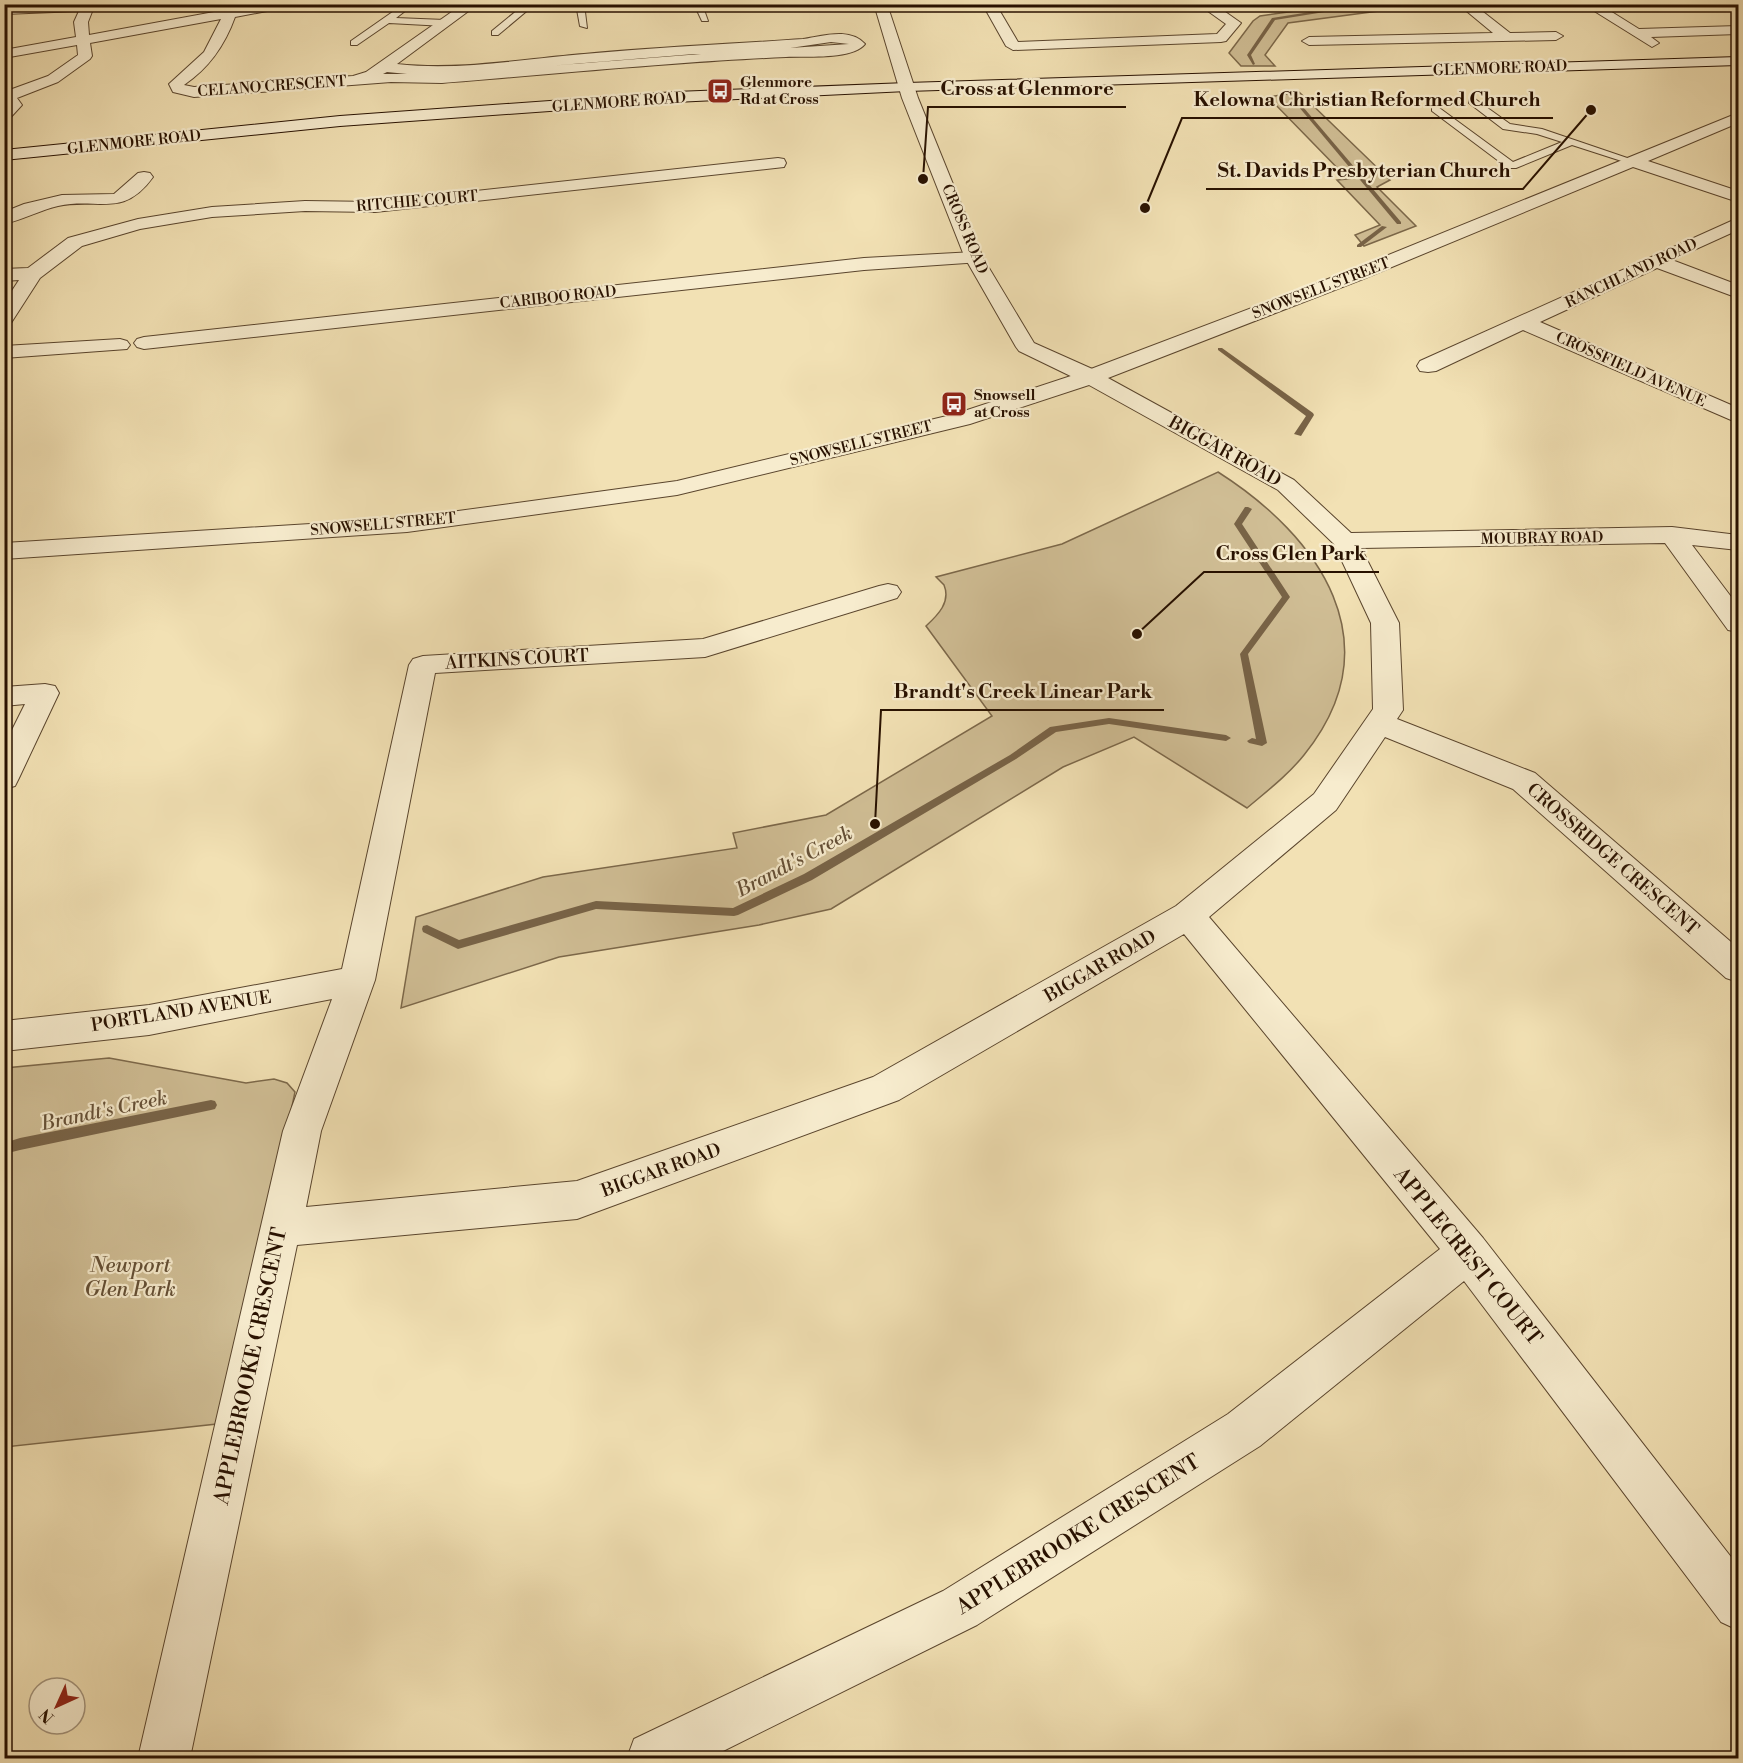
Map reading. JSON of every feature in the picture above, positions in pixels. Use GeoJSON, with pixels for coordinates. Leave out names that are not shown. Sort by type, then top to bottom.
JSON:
{"type":"FeatureCollection","features":[{"type":"Feature","properties":{"kind":"street"},"geometry":{"type":"LineString","coordinates":[[4,54],[283,4]]}},
{"type":"Feature","properties":{"kind":"street","name":"CELANO CRESCENT"},"geometry":{"type":"LineString","coordinates":[[354,80],[371,75],[384,67],[472,4]]}},
{"type":"Feature","properties":{"kind":"street","name":"CROSS ROAD"},"geometry":{"type":"LineString","coordinates":[[880,4],[909,92],[974,258],[1026,347],[1091,377]]}},
{"type":"Feature","properties":{"kind":"street"},"geometry":{"type":"LineString","coordinates":[[998,4],[990,6],[1013,46],[1221,38],[1234,23],[1204,4]]}},
{"type":"Feature","properties":{"kind":"street"},"geometry":{"type":"LineString","coordinates":[[1464,4],[1508,37]]}},
{"type":"Feature","properties":{"kind":"street"},"geometry":{"type":"LineString","coordinates":[[1589,4],[1652,43]]}},
{"type":"Feature","properties":{"kind":"street"},"geometry":{"type":"LineString","coordinates":[[4,10],[88,6],[81,22],[85,56],[53,79],[8,96],[14,105],[4,115]]}},
{"type":"Feature","properties":{"kind":"street","name":"CELANO CRESCENT"},"geometry":{"type":"LineString","coordinates":[[229,15],[218,43],[206,62],[190,76],[176,84],[178,89],[194,92],[391,78],[442,79],[559,65]]}},
{"type":"Feature","properties":{"kind":"street"},"geometry":{"type":"LineString","coordinates":[[1394,39],[1388,35],[1418,28]]}},
{"type":"Feature","properties":{"kind":"street"},"geometry":{"type":"LineString","coordinates":[[1636,33],[1738,30]]}},
{"type":"Feature","properties":{"kind":"street"},"geometry":{"type":"LineString","coordinates":[[1308,41],[1556,36]]}},
{"type":"Feature","properties":{"kind":"street","name":"CELANO CRESCENT"},"geometry":{"type":"LineString","coordinates":[[384,67],[428,72],[822,46]]}},
{"type":"Feature","properties":{"kind":"street","name":"GLENMORE ROAD"},"geometry":{"type":"LineString","coordinates":[[4,167],[316,135],[909,92],[1738,61]]}},
{"type":"Feature","properties":{"kind":"street","name":"GLENMORE ROAD"},"geometry":{"type":"LineString","coordinates":[[4,155],[340,121],[675,97],[1738,74]]}},
{"type":"Feature","properties":{"kind":"street","name":"SNOWSELL STREET"},"geometry":{"type":"LineString","coordinates":[[4,551],[407,525],[677,488],[962,419],[1091,377],[1345,279],[1634,162],[1738,117]]}},
{"type":"Feature","properties":{"kind":"street"},"geometry":{"type":"LineString","coordinates":[[1634,162],[1738,197]]}},
{"type":"Feature","properties":{"kind":"street","name":"RITCHIE COURT"},"geometry":{"type":"LineString","coordinates":[[4,319],[33,274],[75,242],[138,224],[212,212],[305,206],[375,207],[778,163]]}},
{"type":"Feature","properties":{"kind":"street"},"geometry":{"type":"LineString","coordinates":[[4,219],[30,208],[62,200],[118,199],[144,177]]}},
{"type":"Feature","properties":{"kind":"street","name":"RANCHLAND ROAD"},"geometry":{"type":"LineString","coordinates":[[1428,366],[1738,223]]}},
{"type":"Feature","properties":{"kind":"street","name":"CARIBOO ROAD"},"geometry":{"type":"LineString","coordinates":[[144,343],[864,264],[974,258]]}},
{"type":"Feature","properties":{"kind":"street"},"geometry":{"type":"LineString","coordinates":[[1657,261],[1738,292]]}},
{"type":"Feature","properties":{"kind":"street"},"geometry":{"type":"LineString","coordinates":[[4,275],[33,274]]}},
{"type":"Feature","properties":{"kind":"street","name":"CROSSFIELD AVENUE"},"geometry":{"type":"LineString","coordinates":[[1523,322],[1738,416]]}},
{"type":"Feature","properties":{"kind":"street"},"geometry":{"type":"LineString","coordinates":[[4,352],[120,345]]}},
{"type":"Feature","properties":{"kind":"street","name":"BIGGAR ROAD"},"geometry":{"type":"LineString","coordinates":[[280,1228],[577,1200],[886,1089],[1188,915],[1325,802],[1388,710],[1385,623],[1346,542],[1286,485],[1091,377]]}},
{"type":"Feature","properties":{"kind":"street"},"geometry":{"type":"LineString","coordinates":[[1672,535],[1738,624]]}},
{"type":"Feature","properties":{"kind":"street","name":"MOUBRAY ROAD"},"geometry":{"type":"LineString","coordinates":[[1346,542],[1672,535],[1738,542]]}},
{"type":"Feature","properties":{"kind":"street","name":"AITKINS COURT"},"geometry":{"type":"LineString","coordinates":[[357,980],[423,665],[705,648],[888,592]]}},
{"type":"Feature","properties":{"kind":"street"},"geometry":{"type":"LineString","coordinates":[[4,697],[45,693],[4,778]]}},
{"type":"Feature","properties":{"kind":"street","name":"CROSSRIDGE CRESCENT"},"geometry":{"type":"LineString","coordinates":[[1379,723],[1524,780],[1738,968]]}},
{"type":"Feature","properties":{"kind":"street","name":"APPLECREST COURT"},"geometry":{"type":"LineString","coordinates":[[1188,915],[1468,1252],[1738,1605]]}},
{"type":"Feature","properties":{"kind":"street","name":"PORTLAND AVENUE"},"geometry":{"type":"LineString","coordinates":[[4,1036],[148,1020],[357,980]]}},
{"type":"Feature","properties":{"kind":"street","name":"APPLEBROOKE CRESCENT"},"geometry":{"type":"LineString","coordinates":[[164,1758],[302,1131],[357,980]]}},
{"type":"Feature","properties":{"kind":"street","name":"APPLEBROOKE CRESCENT"},"geometry":{"type":"LineString","coordinates":[[653,1758],[960,1608],[1244,1430],[1468,1252]]}},
{"type":"Feature","properties":{"kind":"lane"},"geometry":{"type":"LineString","coordinates":[[354,43],[410,4]]}},
{"type":"Feature","properties":{"kind":"lane"},"geometry":{"type":"LineString","coordinates":[[495,33],[531,4]]}},
{"type":"Feature","properties":{"kind":"lane"},"geometry":{"type":"LineString","coordinates":[[580,4],[584,26]]}},
{"type":"Feature","properties":{"kind":"lane"},"geometry":{"type":"LineString","coordinates":[[698,4],[705,19]]}},
{"type":"Feature","properties":{"kind":"lane"},"geometry":{"type":"LineString","coordinates":[[389,20],[445,23]]}},
{"type":"Feature","properties":{"kind":"lane"},"geometry":{"type":"LineString","coordinates":[[1472,101],[1507,127],[1538,131],[1634,162]]}},
{"type":"Feature","properties":{"kind":"lane"},"geometry":{"type":"LineString","coordinates":[[1435,109],[1512,166],[1572,142]]}},
{"type":"Feature","properties":{"kind":"green space"},"geometry":{"type":"Polygon","coordinates":[[[1339,5],[1411,5],[1413,8],[1288,23],[1265,55],[1275,66],[1241,66],[1229,53],[1253,21],[1260,16],[1339,5]]]}},
{"type":"Feature","properties":{"kind":"green space"},"geometry":{"type":"Polygon","coordinates":[[[1299,92],[1390,180],[1377,187],[1416,226],[1364,246],[1355,235],[1380,225],[1337,180],[1348,179],[1268,97],[1299,92]]]}},
{"type":"Feature","properties":{"kind":"green space"},"geometry":{"type":"Polygon","coordinates":[[[1218,472],[1255,498],[1287,528],[1314,561],[1333,596],[1343,633],[1343,673],[1330,713],[1298,762],[1247,808],[1134,737],[1063,767],[831,909],[759,925],[559,957],[401,1008],[416,917],[543,877],[737,848],[733,833],[826,815],[992,716],[926,626],[945,603],[944,585],[936,577],[1062,544],[1218,472]]]}},
{"type":"Feature","properties":{"kind":"green space","name":"Newport Glen Park"},"geometry":{"type":"Polygon","coordinates":[[[109,1058],[246,1083],[274,1079],[287,1083],[295,1092],[226,1423],[5,1447],[5,1068],[109,1058]]]}},
{"type":"Feature","properties":{"kind":"waterway","name":"Brandt's Creek"},"geometry":{"type":"LineString","coordinates":[[1253,64],[1249,55],[1274,19],[1372,4]]}},
{"type":"Feature","properties":{"kind":"waterway","name":"Brandt's Creek"},"geometry":{"type":"LineString","coordinates":[[1290,95],[1399,223]]}},
{"type":"Feature","properties":{"kind":"waterway","name":"Brandt's Creek"},"geometry":{"type":"LineString","coordinates":[[1359,246],[1384,227]]}},
{"type":"Feature","properties":{"kind":"waterway","name":"Brandt's Creek"},"geometry":{"type":"LineString","coordinates":[[1220,349],[1310,415],[1298,434]]}},
{"type":"Feature","properties":{"kind":"waterway","name":"Brandt's Creek"},"geometry":{"type":"LineString","coordinates":[[1248,509],[1238,524],[1286,597],[1244,654],[1262,743],[1252,741]]}},
{"type":"Feature","properties":{"kind":"waterway","name":"Brandt's Creek"},"geometry":{"type":"LineString","coordinates":[[427,929],[458,945],[596,905],[734,912],[808,877],[1013,757],[1053,729],[1109,721],[1226,738]]}},
{"type":"Feature","properties":{"kind":"waterway","name":"Brandt's Creek"},"geometry":{"type":"LineString","coordinates":[[4,1149],[211,1105]]}},
{"type":"Feature","properties":{"kind":"place","name":"Glenmore Rd at Cross"},"geometry":{"type":"Point","coordinates":[720,91]}},
{"type":"Feature","properties":{"kind":"place","name":"St. Davids Presbyterian Church"},"geometry":{"type":"Point","coordinates":[1591,110]}},
{"type":"Feature","properties":{"kind":"place","name":"Cross at Glenmore"},"geometry":{"type":"Point","coordinates":[923,179]}},
{"type":"Feature","properties":{"kind":"place","name":"Kelowna Christian Reformed Church"},"geometry":{"type":"Point","coordinates":[1145,208]}},
{"type":"Feature","properties":{"kind":"place","name":"Snowsell at Cross"},"geometry":{"type":"Point","coordinates":[954,404]}},
{"type":"Feature","properties":{"kind":"place","name":"Cross Glen Park"},"geometry":{"type":"Point","coordinates":[1137,634]}},
{"type":"Feature","properties":{"kind":"place","name":"Brandt's Creek Linear Park"},"geometry":{"type":"Point","coordinates":[875,824]}}]}
